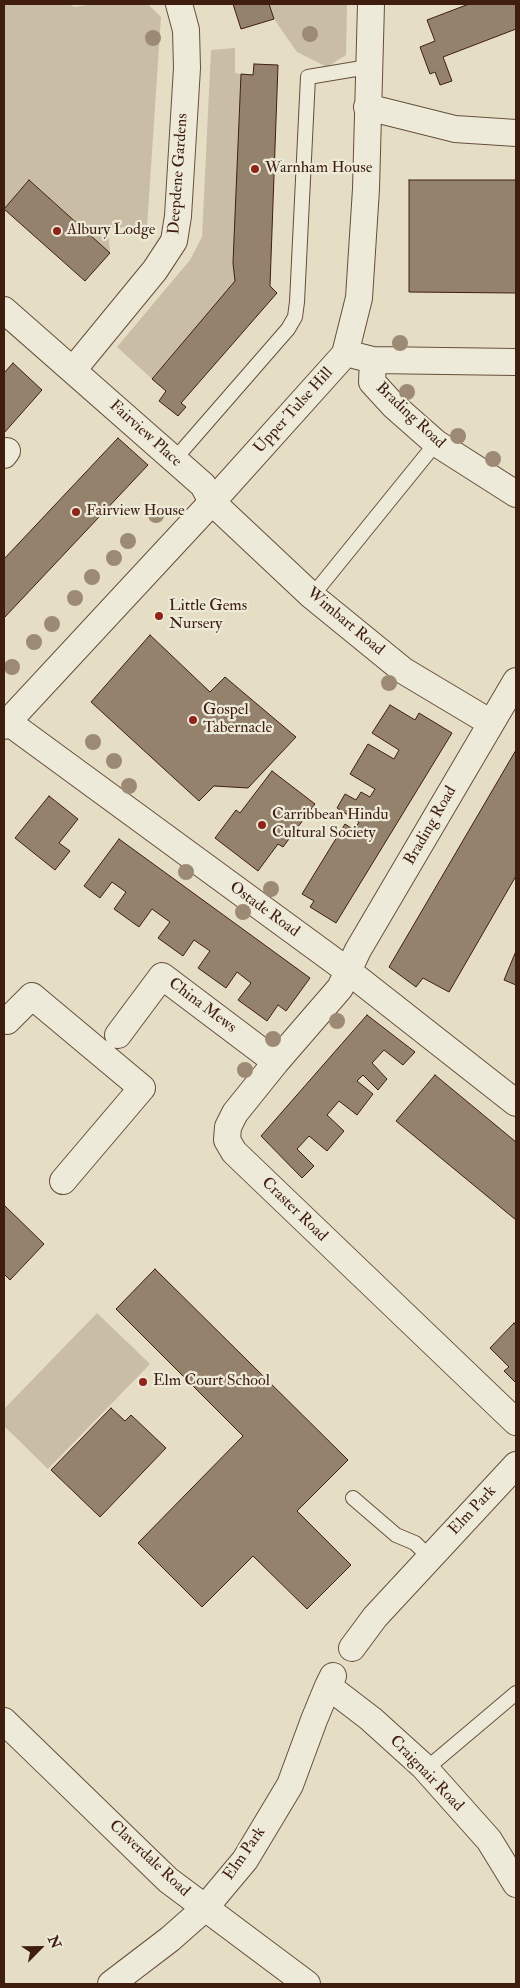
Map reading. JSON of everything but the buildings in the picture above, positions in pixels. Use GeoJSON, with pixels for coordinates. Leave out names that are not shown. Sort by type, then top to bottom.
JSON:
{"type":"FeatureCollection","features":[{"type":"Feature","properties":{"kind":"street","name":"Deepdene Gardens"},"geometry":{"type":"LineString","coordinates":[[73,370],[155,270],[174,242],[178,216],[187,68],[186,30],[180,4]]}},
{"type":"Feature","properties":{"kind":"street","name":"Upper Tulse Hill"},"geometry":{"type":"LineString","coordinates":[[6,724],[212,502],[345,354],[359,298],[366,189],[371,4]]}},
{"type":"Feature","properties":{"kind":"street"},"geometry":{"type":"LineString","coordinates":[[367,107],[455,130],[516,133]]}},
{"type":"Feature","properties":{"kind":"street","name":"Fairview Place"},"geometry":{"type":"LineString","coordinates":[[4,310],[203,485],[212,502]]}},
{"type":"Feature","properties":{"kind":"street"},"geometry":{"type":"LineString","coordinates":[[345,354],[373,360],[516,362]]}},
{"type":"Feature","properties":{"kind":"street","name":"Brading Road"},"geometry":{"type":"LineString","coordinates":[[373,360],[372,382],[394,406],[436,443],[516,494]]}},
{"type":"Feature","properties":{"kind":"street","name":"Wimbart Road"},"geometry":{"type":"LineString","coordinates":[[212,502],[312,596],[404,671],[491,723]]}},
{"type":"Feature","properties":{"kind":"street","name":"Brading Road"},"geometry":{"type":"LineString","coordinates":[[348,971],[358,950],[516,681]]}},
{"type":"Feature","properties":{"kind":"street","name":"Ostade Road"},"geometry":{"type":"LineString","coordinates":[[6,724],[348,971],[516,1103]]}},
{"type":"Feature","properties":{"kind":"street","name":"Craster Road"},"geometry":{"type":"LineString","coordinates":[[348,971],[340,988],[235,1113],[228,1127],[227,1140],[234,1152],[516,1422]]}},
{"type":"Feature","properties":{"kind":"street","name":"China Mews"},"geometry":{"type":"LineString","coordinates":[[118,1035],[162,976],[276,1062]]}},
{"type":"Feature","properties":{"kind":"street"},"geometry":{"type":"LineString","coordinates":[[4,1018],[7,1021],[32,996],[142,1088],[63,1181]]}},
{"type":"Feature","properties":{"kind":"street","name":"Elm Park"},"geometry":{"type":"LineString","coordinates":[[352,1648],[376,1617],[516,1465]]}},
{"type":"Feature","properties":{"kind":"street","name":"Elm Park"},"geometry":{"type":"LineString","coordinates":[[111,1984],[170,1939],[204,1908],[245,1860],[290,1785],[314,1720],[331,1681]]}},
{"type":"Feature","properties":{"kind":"street","name":"Craignair Road"},"geometry":{"type":"LineString","coordinates":[[331,1681],[426,1769],[489,1840],[516,1884]]}},
{"type":"Feature","properties":{"kind":"street","name":"Claverdale Road"},"geometry":{"type":"LineString","coordinates":[[4,1721],[168,1880],[307,1984]]}},
{"type":"Feature","properties":{"kind":"lane"},"geometry":{"type":"LineString","coordinates":[[174,460],[288,329],[294,317],[298,302],[308,77],[368,67]]}},
{"type":"Feature","properties":{"kind":"lane"},"geometry":{"type":"LineString","coordinates":[[312,596],[436,443]]}},
{"type":"Feature","properties":{"kind":"lane"},"geometry":{"type":"LineString","coordinates":[[353,1498],[396,1535],[414,1543],[430,1558]]}},
{"type":"Feature","properties":{"kind":"lane"},"geometry":{"type":"LineString","coordinates":[[426,1769],[516,1693]]}},
{"type":"Feature","properties":{"kind":"shaded area"},"geometry":{"type":"Polygon","coordinates":[[[4,4],[68,4],[75,7],[93,4],[148,4],[161,17],[147,227],[108,228],[110,253],[29,180],[4,208],[4,4]]]}},
{"type":"Feature","properties":{"kind":"shaded area"},"geometry":{"type":"Polygon","coordinates":[[[269,4],[347,4],[346,55],[327,67],[297,52],[274,19],[269,4]]]}},
{"type":"Feature","properties":{"kind":"shaded area"},"geometry":{"type":"Polygon","coordinates":[[[235,48],[235,73],[241,74],[233,263],[235,281],[152,379],[117,347],[190,260],[202,237],[211,50],[235,48]]]}},
{"type":"Feature","properties":{"kind":"shaded area"},"geometry":{"type":"Polygon","coordinates":[[[97,1313],[150,1364],[48,1469],[4,1426],[4,1409],[97,1313]]]}},
{"type":"Feature","properties":{"kind":"place","name":"Warnham House"},"geometry":{"type":"Point","coordinates":[255,169]}},
{"type":"Feature","properties":{"kind":"place","name":"Albury Lodge"},"geometry":{"type":"Point","coordinates":[57,231]}},
{"type":"Feature","properties":{"kind":"place","name":"Fairview House"},"geometry":{"type":"Point","coordinates":[76,512]}},
{"type":"Feature","properties":{"kind":"place","name":"Little Gems Nursery"},"geometry":{"type":"Point","coordinates":[159,616]}},
{"type":"Feature","properties":{"kind":"place","name":"Gospel Tabernacle"},"geometry":{"type":"Point","coordinates":[193,720]}},
{"type":"Feature","properties":{"kind":"place","name":"Carribbean Hindu Cultural Society"},"geometry":{"type":"Point","coordinates":[262,825]}},
{"type":"Feature","properties":{"kind":"place","name":"Elm Court School"},"geometry":{"type":"Point","coordinates":[143,1382]}}]}
